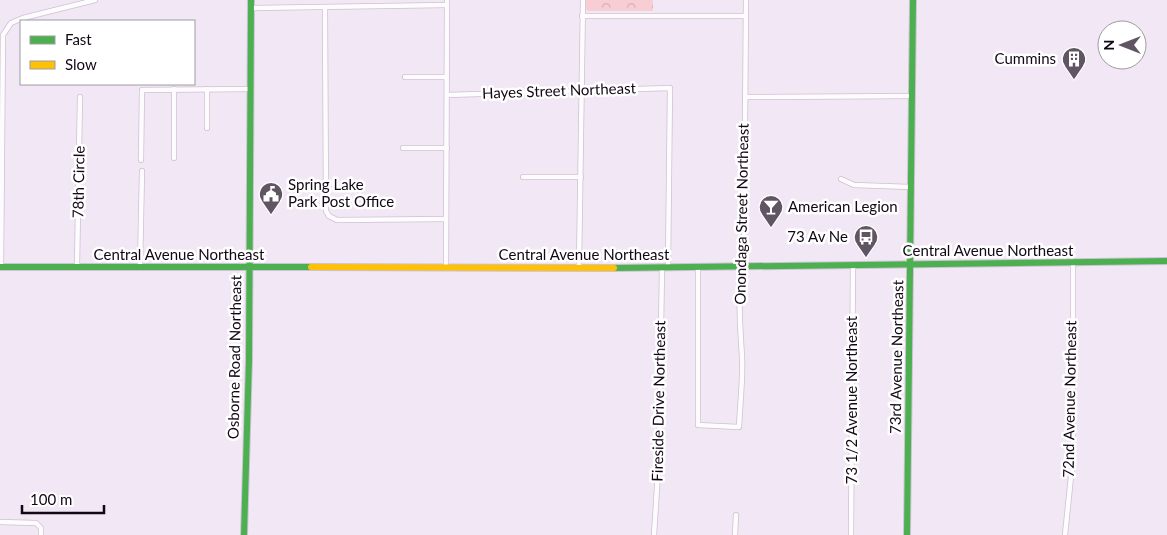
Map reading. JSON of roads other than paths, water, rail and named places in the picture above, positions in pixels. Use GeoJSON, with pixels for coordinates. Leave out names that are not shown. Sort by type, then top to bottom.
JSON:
{"type":"FeatureCollection","features":[{"type":"Feature","properties":{"kind":"street"},"geometry":{"type":"LineString","coordinates":[[0,268],[3,35],[11,23],[23,18],[95,0]]}},
{"type":"Feature","properties":{"kind":"street"},"geometry":{"type":"LineString","coordinates":[[579,267],[582,0]]}},
{"type":"Feature","properties":{"kind":"street","name":"Onondaga Street Northeast"},"geometry":{"type":"LineString","coordinates":[[698,267],[698,425],[740,427],[746,0]]}},
{"type":"Feature","properties":{"kind":"street","name":"73rd Avenue Northeast"},"geometry":{"type":"LineString","coordinates":[[907,535],[913,0]]}},
{"type":"Feature","properties":{"kind":"street"},"geometry":{"type":"LineString","coordinates":[[250,4],[325,8],[448,3],[446,268]]}},
{"type":"Feature","properties":{"kind":"street","name":"Osborne Road Northeast"},"geometry":{"type":"LineString","coordinates":[[244,535],[249,268],[250,4]]}},
{"type":"Feature","properties":{"kind":"street"},"geometry":{"type":"LineString","coordinates":[[325,8],[326,211],[329,216],[337,220],[446,219]]}},
{"type":"Feature","properties":{"kind":"street"},"geometry":{"type":"LineString","coordinates":[[582,16],[746,16]]}},
{"type":"Feature","properties":{"kind":"street"},"geometry":{"type":"LineString","coordinates":[[405,77],[447,77]]}},
{"type":"Feature","properties":{"kind":"street","name":"Hayes Street Northeast"},"geometry":{"type":"LineString","coordinates":[[447,95],[670,88]]}},
{"type":"Feature","properties":{"kind":"street","name":"Fireside Drive Northeast"},"geometry":{"type":"LineString","coordinates":[[654,535],[659,456],[670,88]]}},
{"type":"Feature","properties":{"kind":"street"},"geometry":{"type":"LineString","coordinates":[[174,89],[174,158]]}},
{"type":"Feature","properties":{"kind":"street"},"geometry":{"type":"LineString","coordinates":[[207,89],[207,128]]}},
{"type":"Feature","properties":{"kind":"street"},"geometry":{"type":"LineString","coordinates":[[141,160],[142,90],[250,89]]}},
{"type":"Feature","properties":{"kind":"street"},"geometry":{"type":"LineString","coordinates":[[745,97],[912,96]]}},
{"type":"Feature","properties":{"kind":"street","name":"78th Circle"},"geometry":{"type":"LineString","coordinates":[[78,267],[80,97]]}},
{"type":"Feature","properties":{"kind":"street"},"geometry":{"type":"LineString","coordinates":[[403,148],[447,148]]}},
{"type":"Feature","properties":{"kind":"street"},"geometry":{"type":"LineString","coordinates":[[140,268],[142,171]]}},
{"type":"Feature","properties":{"kind":"street"},"geometry":{"type":"LineString","coordinates":[[522,177],[581,176]]}},
{"type":"Feature","properties":{"kind":"street"},"geometry":{"type":"LineString","coordinates":[[841,179],[854,184],[911,187]]}},
{"type":"Feature","properties":{"kind":"street","name":"Central Avenue Northeast"},"geometry":{"type":"LineString","coordinates":[[0,268],[665,268],[853,266],[911,263],[1167,261]]}},
{"type":"Feature","properties":{"kind":"street","name":"72nd Avenue Northeast"},"geometry":{"type":"LineString","coordinates":[[1064,535],[1073,457],[1073,263]]}},
{"type":"Feature","properties":{"kind":"street","name":"73 1/2 Avenue Northeast"},"geometry":{"type":"LineString","coordinates":[[851,535],[853,266]]}},
{"type":"Feature","properties":{"kind":"street"},"geometry":{"type":"LineString","coordinates":[[736,515],[736,535]]}},
{"type":"Feature","properties":{"kind":"street"},"geometry":{"type":"LineString","coordinates":[[0,522],[36,523],[41,528],[41,535]]}},
{"type":"Feature","properties":{"kind":"place","name":"Cummins"},"geometry":{"type":"Point","coordinates":[1074,80]}},
{"type":"Feature","properties":{"kind":"place","name":"Spring Lake Park Post Office"},"geometry":{"type":"Point","coordinates":[271,215]}},
{"type":"Feature","properties":{"kind":"place","name":"American Legion"},"geometry":{"type":"Point","coordinates":[771,228]}},
{"type":"Feature","properties":{"kind":"place","name":"73 Av Ne"},"geometry":{"type":"Point","coordinates":[866,258]}}]}
